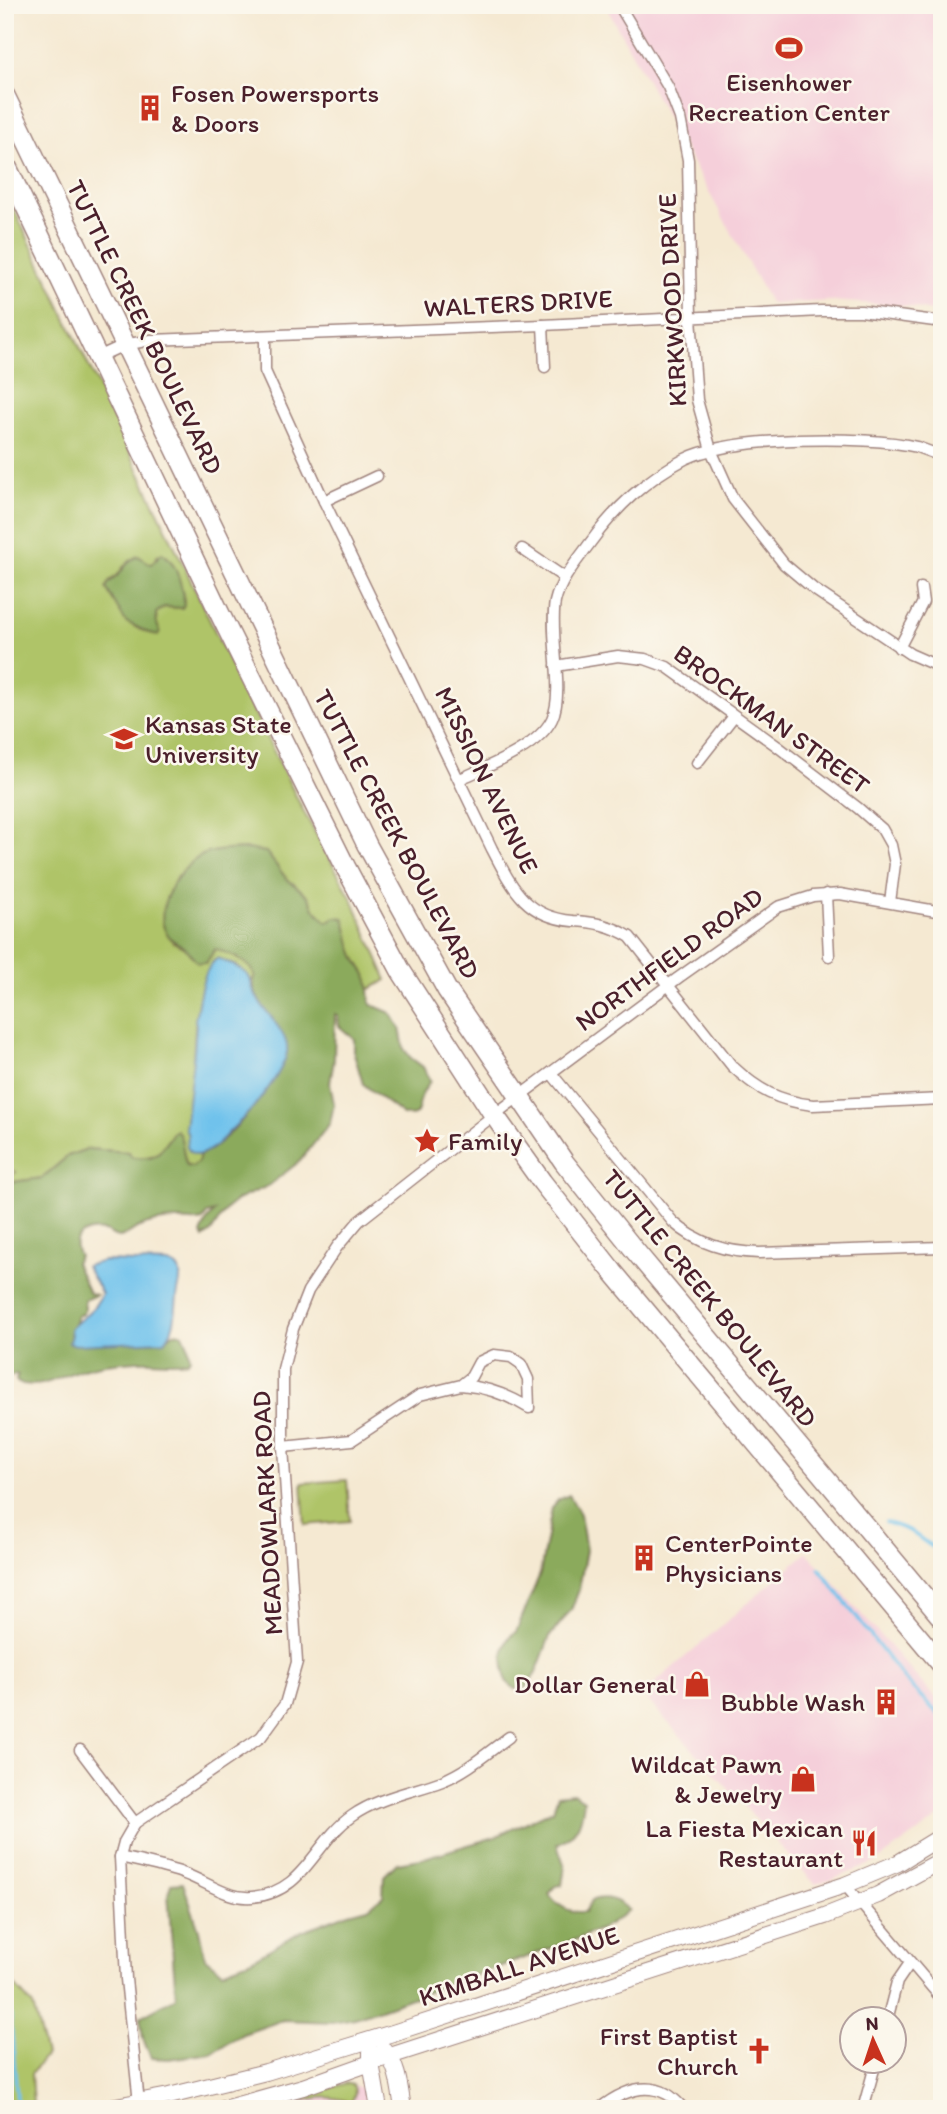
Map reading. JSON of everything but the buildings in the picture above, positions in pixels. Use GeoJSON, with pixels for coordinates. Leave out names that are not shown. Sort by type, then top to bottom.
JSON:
{"type":"FeatureCollection","features":[{"type":"Feature","properties":{"kind":"highway","name":"TUTTLE CREEK BOULEVARD"},"geometry":{"type":"LineString","coordinates":[[5,96],[367,845],[447,990],[564,1162],[942,1618]]}},
{"type":"Feature","properties":{"kind":"highway","name":"TUTTLE CREEK BOULEVARD"},"geometry":{"type":"LineString","coordinates":[[5,163],[214,602],[345,866],[401,971],[494,1115],[542,1181],[613,1272],[942,1665]]}},
{"type":"Feature","properties":{"kind":"main road","name":"KIMBALL AVENUE"},"geometry":{"type":"LineString","coordinates":[[100,2109],[139,2106],[372,2039],[845,1885],[898,1863],[942,1836]]}},
{"type":"Feature","properties":{"kind":"main road","name":"KIMBALL AVENUE"},"geometry":{"type":"LineString","coordinates":[[223,2109],[303,2087],[390,2056],[813,1920],[861,1902],[939,1863]]}},
{"type":"Feature","properties":{"kind":"main road"},"geometry":{"type":"LineString","coordinates":[[372,2039],[390,2056],[403,2109]]}},
{"type":"Feature","properties":{"kind":"main road"},"geometry":{"type":"LineString","coordinates":[[372,2039],[370,2063],[379,2109]]}},
{"type":"Feature","properties":{"kind":"street","name":"KIRKWOOD DRIVE"},"geometry":{"type":"LineString","coordinates":[[619,5],[668,88],[680,118],[688,160],[691,317],[697,400],[710,450],[733,499],[784,564],[815,590],[900,648],[942,668]]}},
{"type":"Feature","properties":{"kind":"street","name":"WALTERS DRIVE"},"geometry":{"type":"LineString","coordinates":[[98,357],[124,345],[151,340],[691,317],[862,311],[942,322]]}},
{"type":"Feature","properties":{"kind":"street"},"geometry":{"type":"LineString","coordinates":[[543,325],[545,367]]}},
{"type":"Feature","properties":{"kind":"street","name":"MISSION AVENUE"},"geometry":{"type":"LineString","coordinates":[[265,336],[265,371],[324,501],[510,883],[523,900],[547,916],[606,925],[619,930],[637,945],[732,1066],[751,1084],[774,1096],[794,1103],[813,1105],[942,1099]]}},
{"type":"Feature","properties":{"kind":"street"},"geometry":{"type":"LineString","coordinates":[[460,779],[506,757],[538,737],[552,718],[556,695],[555,602],[565,578],[623,502],[670,468],[710,450],[791,441],[881,442],[916,447],[942,456]]}},
{"type":"Feature","properties":{"kind":"street"},"geometry":{"type":"LineString","coordinates":[[324,501],[377,476]]}},
{"type":"Feature","properties":{"kind":"street"},"geometry":{"type":"LineString","coordinates":[[522,549],[565,578]]}},
{"type":"Feature","properties":{"kind":"street"},"geometry":{"type":"LineString","coordinates":[[900,648],[923,602],[921,589]]}},
{"type":"Feature","properties":{"kind":"street","name":"BROCKMAN STREET"},"geometry":{"type":"LineString","coordinates":[[556,666],[618,656],[645,659],[667,667],[846,798],[882,829],[891,845],[895,864],[890,902]]}},
{"type":"Feature","properties":{"kind":"street"},"geometry":{"type":"LineString","coordinates":[[697,763],[734,716]]}},
{"type":"Feature","properties":{"kind":"street"},"geometry":{"type":"LineString","coordinates":[[825,894],[830,956]]}},
{"type":"Feature","properties":{"kind":"street","name":"NORTHFIELD ROAD"},"geometry":{"type":"LineString","coordinates":[[518,1097],[778,907],[795,900],[825,894],[857,896],[942,912]]}},
{"type":"Feature","properties":{"kind":"street"},"geometry":{"type":"LineString","coordinates":[[551,1073],[673,1222],[687,1234],[703,1242],[739,1253],[759,1254],[942,1247]]}},
{"type":"Feature","properties":{"kind":"street","name":"MEADOWLARK ROAD"},"geometry":{"type":"LineString","coordinates":[[135,1823],[261,1737],[285,1704],[297,1661],[283,1447],[283,1369],[293,1329],[308,1291],[337,1247],[359,1221],[518,1097]]}},
{"type":"Feature","properties":{"kind":"street"},"geometry":{"type":"LineString","coordinates":[[283,1447],[352,1440],[420,1395],[461,1385],[498,1392],[529,1408],[528,1379],[521,1364],[513,1358],[502,1355],[487,1358],[478,1363],[471,1377],[461,1385]]}},
{"type":"Feature","properties":{"kind":"street"},"geometry":{"type":"LineString","coordinates":[[120,1857],[184,1873],[236,1897],[272,1893],[292,1882],[339,1826],[352,1816],[367,1807],[443,1781],[465,1770],[509,1737]]}},
{"type":"Feature","properties":{"kind":"street"},"geometry":{"type":"LineString","coordinates":[[80,1750],[135,1823],[124,1842],[120,1857],[126,1979],[139,2106]]}},
{"type":"Feature","properties":{"kind":"street"},"geometry":{"type":"LineString","coordinates":[[845,1885],[942,1999]]}},
{"type":"Feature","properties":{"kind":"street"},"geometry":{"type":"LineString","coordinates":[[891,2006],[897,1982],[910,1963]]}},
{"type":"Feature","properties":{"kind":"street"},"geometry":{"type":"LineString","coordinates":[[863,2109],[872,2076]]}},
{"type":"Feature","properties":{"kind":"street"},"geometry":{"type":"LineString","coordinates":[[599,2109],[613,2097],[640,2088],[667,2094],[684,2109]]}},
{"type":"Feature","properties":{"kind":"shaded area"},"geometry":{"type":"Polygon","coordinates":[[[605,5],[942,5],[942,313],[905,306],[831,301],[771,304],[605,5]]]}},
{"type":"Feature","properties":{"kind":"shaded area"},"geometry":{"type":"Polygon","coordinates":[[[807,1552],[942,1706],[942,1815],[876,1862],[815,1884],[642,1694],[807,1552]]]}},
{"type":"Feature","properties":{"kind":"shaded area"},"geometry":{"type":"Polygon","coordinates":[[[346,2083],[365,2090],[371,2102],[371,2109],[254,2109],[346,2083]]]}},
{"type":"Feature","properties":{"kind":"green space","name":"Kansas State University"},"geometry":{"type":"Polygon","coordinates":[[[5,190],[241,686],[306,816],[352,899],[387,980],[368,990],[367,978],[352,950],[347,927],[327,923],[315,910],[308,896],[286,878],[275,864],[247,849],[202,855],[176,878],[167,898],[162,922],[173,942],[185,948],[194,959],[206,963],[215,949],[244,962],[255,976],[252,981],[237,966],[221,959],[214,960],[203,985],[196,1024],[189,1107],[197,1155],[200,1155],[198,1162],[193,1167],[187,1166],[181,1145],[173,1132],[161,1150],[153,1156],[132,1157],[128,1152],[87,1149],[68,1156],[42,1178],[5,1183],[5,1175],[11,1176],[16,1172],[5,1168],[5,190]],[[158,555],[151,565],[138,556],[109,581],[111,595],[129,623],[158,635],[156,613],[164,607],[182,608],[184,600],[176,571],[158,555]]]}},
{"type":"Feature","properties":{"kind":"green space"},"geometry":{"type":"Polygon","coordinates":[[[162,553],[175,569],[181,584],[184,605],[182,608],[164,607],[156,613],[160,632],[158,635],[126,622],[106,588],[134,558],[138,556],[151,564],[162,553]]]}},
{"type":"Feature","properties":{"kind":"green space"},"geometry":{"type":"Polygon","coordinates":[[[247,849],[266,852],[286,878],[308,896],[315,910],[327,922],[335,917],[344,918],[353,952],[367,977],[372,1005],[391,1013],[400,1028],[404,1049],[423,1067],[430,1081],[421,1097],[417,1112],[413,1116],[403,1115],[363,1084],[354,1053],[354,1039],[339,1026],[338,1016],[335,1014],[334,1060],[330,1083],[334,1104],[330,1123],[300,1161],[268,1186],[237,1200],[226,1209],[211,1232],[203,1238],[201,1234],[214,1212],[199,1221],[172,1220],[147,1224],[119,1237],[97,1231],[85,1233],[77,1239],[76,1249],[79,1256],[75,1263],[89,1293],[96,1295],[84,1300],[85,1309],[77,1316],[70,1329],[69,1342],[165,1341],[172,1334],[180,1333],[188,1345],[190,1358],[181,1362],[138,1361],[100,1365],[39,1384],[18,1383],[16,1374],[5,1379],[5,1183],[42,1178],[68,1156],[87,1149],[128,1152],[132,1157],[151,1157],[160,1152],[176,1130],[187,1166],[193,1167],[200,1155],[223,1140],[248,1113],[271,1083],[285,1056],[284,1039],[258,999],[252,970],[238,958],[215,949],[206,963],[198,963],[169,937],[163,924],[165,901],[186,867],[210,852],[247,849]]]}},
{"type":"Feature","properties":{"kind":"green space"},"geometry":{"type":"Polygon","coordinates":[[[347,1480],[350,1521],[305,1525],[302,1483],[347,1480]]]}},
{"type":"Feature","properties":{"kind":"green space"},"geometry":{"type":"Polygon","coordinates":[[[569,1495],[580,1514],[586,1550],[579,1590],[571,1610],[550,1636],[536,1673],[525,1689],[515,1689],[506,1681],[503,1660],[505,1647],[516,1632],[540,1574],[552,1508],[558,1500],[569,1495]]]}},
{"type":"Feature","properties":{"kind":"green space"},"geometry":{"type":"Polygon","coordinates":[[[573,1793],[584,1800],[582,1815],[570,1836],[557,1844],[565,1867],[562,1885],[556,1886],[549,1894],[560,1906],[574,1911],[585,1912],[592,1900],[602,1898],[616,1901],[629,1910],[609,1925],[577,1939],[355,2018],[332,2022],[283,2020],[243,2034],[211,2053],[169,2059],[151,2058],[143,2039],[140,2017],[176,1997],[168,1894],[171,1884],[183,1883],[199,1930],[205,1958],[222,1971],[249,1961],[302,1931],[368,1908],[383,1896],[384,1876],[397,1863],[421,1859],[495,1837],[553,1810],[558,1795],[573,1793]]]}},
{"type":"Feature","properties":{"kind":"green space"},"geometry":{"type":"Polygon","coordinates":[[[5,1840],[14,1985],[33,2006],[46,2055],[31,2074],[33,2104],[5,2105],[5,1840]]]}},
{"type":"Feature","properties":{"kind":"green space"},"geometry":{"type":"Polygon","coordinates":[[[346,2083],[353,2085],[355,2090],[351,2103],[341,2099],[319,2098],[266,2108],[346,2083]]]}},
{"type":"Feature","properties":{"kind":"water"},"geometry":{"type":"Polygon","coordinates":[[[218,958],[240,968],[248,975],[258,999],[280,1029],[287,1052],[273,1081],[249,1112],[213,1147],[197,1155],[187,1147],[188,1135],[185,1128],[195,1020],[204,977],[218,958]]]}},
{"type":"Feature","properties":{"kind":"water"},"geometry":{"type":"Polygon","coordinates":[[[104,1261],[168,1263],[177,1268],[180,1279],[174,1320],[165,1341],[76,1345],[69,1343],[70,1329],[94,1307],[102,1294],[86,1266],[104,1261]]]}},
{"type":"Feature","properties":{"kind":"waterway"},"geometry":{"type":"LineString","coordinates":[[9,9],[19,5]]}},
{"type":"Feature","properties":{"kind":"waterway"},"geometry":{"type":"LineString","coordinates":[[886,1522],[910,1531],[942,1554]]}},
{"type":"Feature","properties":{"kind":"waterway"},"geometry":{"type":"LineString","coordinates":[[819,1568],[903,1678],[942,1718]]}},
{"type":"Feature","properties":{"kind":"waterway"},"geometry":{"type":"LineString","coordinates":[[8,1986],[17,2099]]}},
{"type":"Feature","properties":{"kind":"place","name":"Eisenhower Recreation Center"},"geometry":{"type":"Point","coordinates":[789,48]}},
{"type":"Feature","properties":{"kind":"place","name":"Fosen Powersports & Doors"},"geometry":{"type":"Point","coordinates":[150,108]}},
{"type":"Feature","properties":{"kind":"place","name":"Kansas State University"},"geometry":{"type":"Point","coordinates":[124,739]}},
{"type":"Feature","properties":{"kind":"place","name":"Family"},"geometry":{"type":"Point","coordinates":[427,1141]}},
{"type":"Feature","properties":{"kind":"place","name":"CenterPointe Physicians"},"geometry":{"type":"Point","coordinates":[644,1558]}},
{"type":"Feature","properties":{"kind":"place","name":"Dollar General"},"geometry":{"type":"Point","coordinates":[697,1684]}},
{"type":"Feature","properties":{"kind":"place","name":"Bubble Wash"},"geometry":{"type":"Point","coordinates":[886,1702]}},
{"type":"Feature","properties":{"kind":"place","name":"Wildcat Pawn & Jewelry"},"geometry":{"type":"Point","coordinates":[803,1779]}},
{"type":"Feature","properties":{"kind":"place","name":"La Fiesta Mexican Restaurant"},"geometry":{"type":"Point","coordinates":[864,1843]}},
{"type":"Feature","properties":{"kind":"place","name":"First Baptist Church"},"geometry":{"type":"Point","coordinates":[759,2051]}}]}
